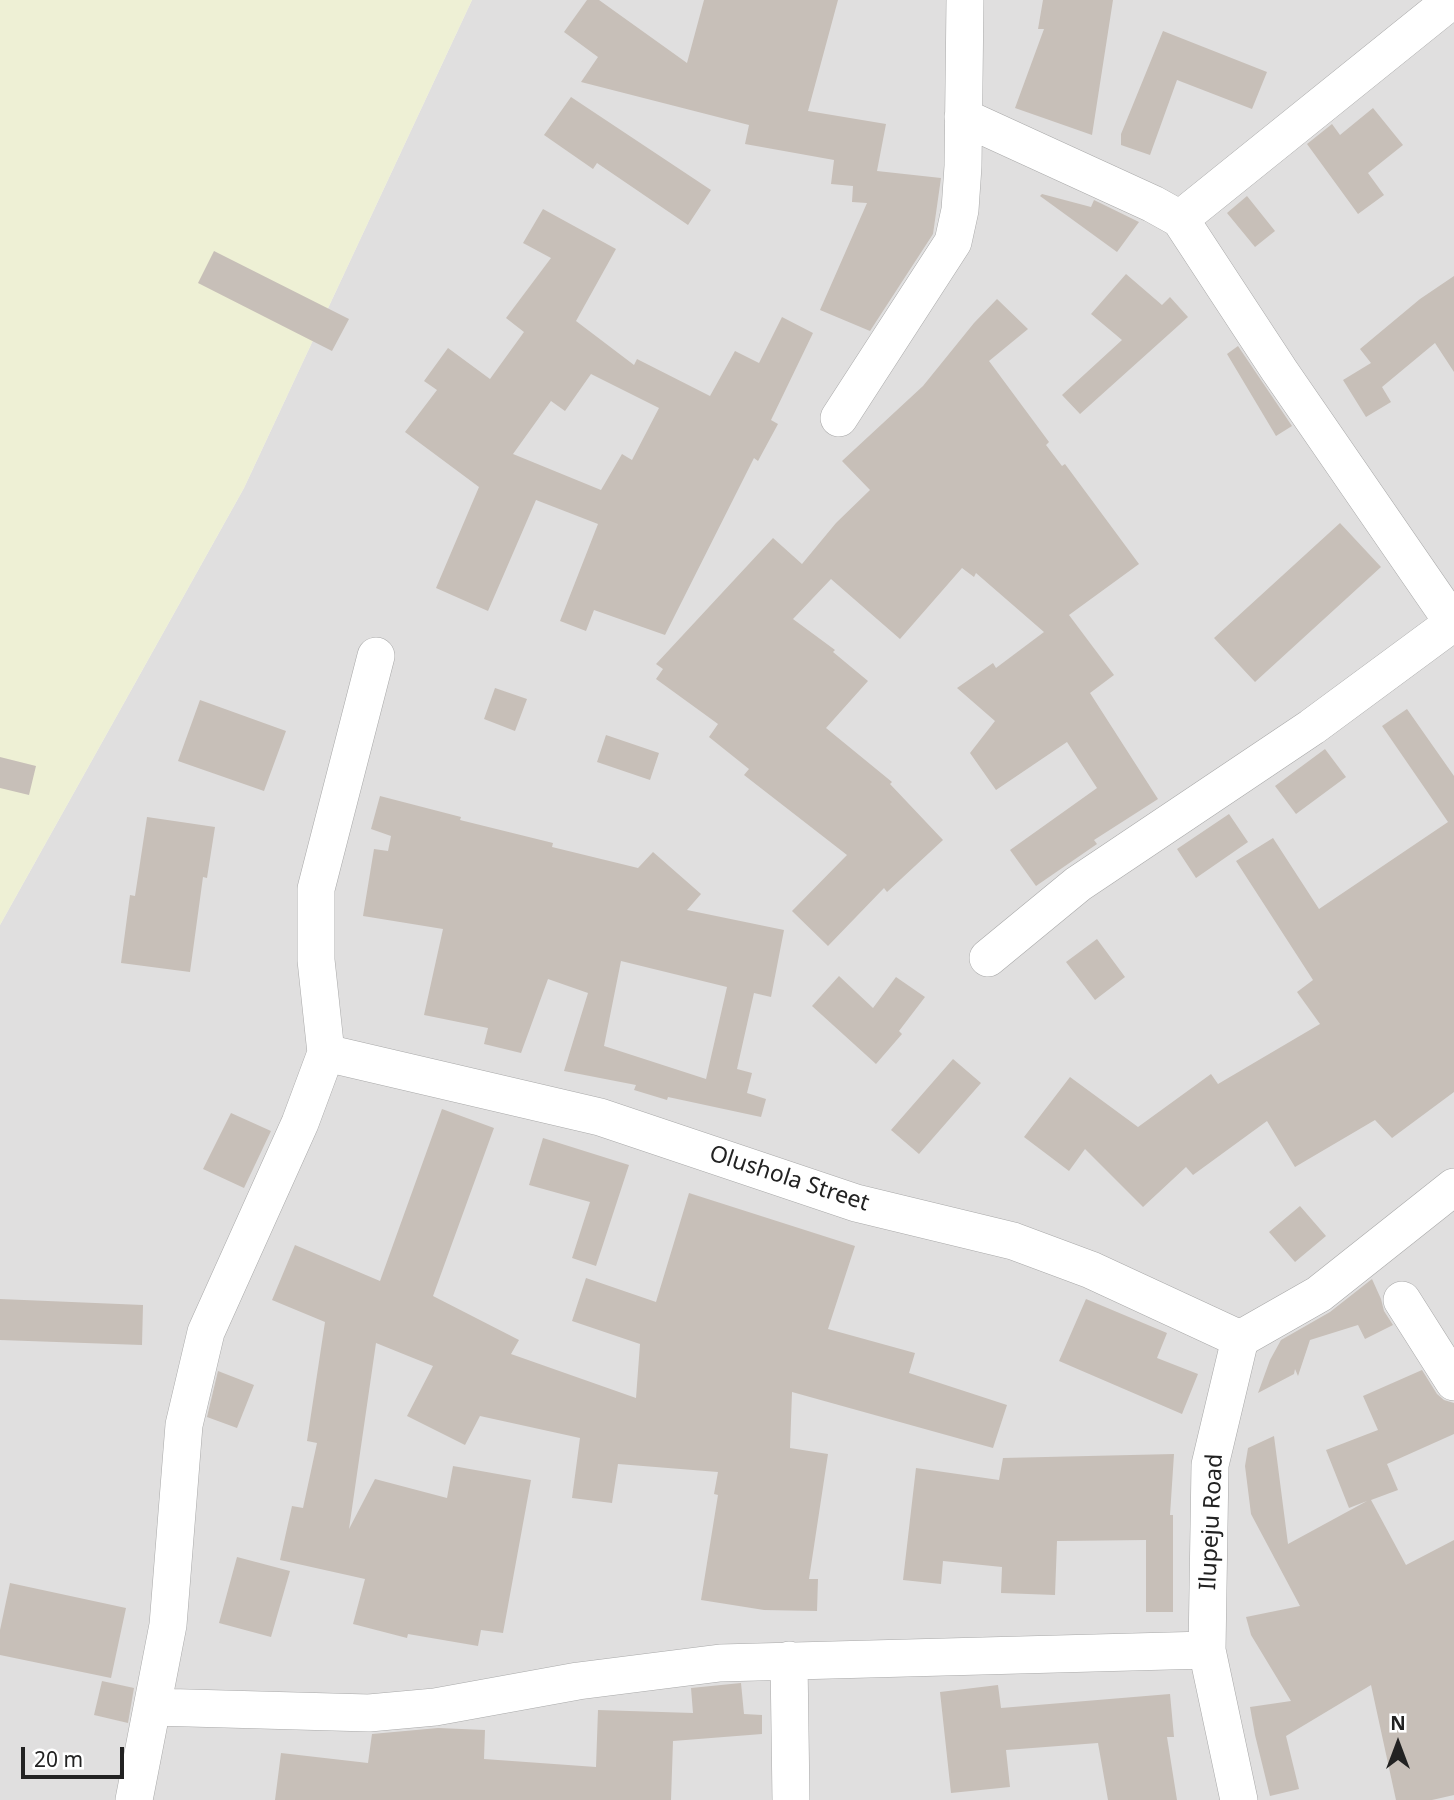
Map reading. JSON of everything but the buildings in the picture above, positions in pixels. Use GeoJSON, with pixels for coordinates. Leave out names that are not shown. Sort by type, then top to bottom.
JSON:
{"type":"FeatureCollection","features":[{"type":"Feature","properties":{"kind":"street"},"geometry":{"type":"LineString","coordinates":[[839,418],[953,242],[960,210],[965,0]]}},
{"type":"Feature","properties":{"kind":"street"},"geometry":{"type":"LineString","coordinates":[[1180,219],[1452,0]]}},
{"type":"Feature","properties":{"kind":"street"},"geometry":{"type":"LineString","coordinates":[[963,117],[1180,219],[1279,370],[1453,624],[1311,727],[1078,884],[988,958]]}},
{"type":"Feature","properties":{"kind":"street"},"geometry":{"type":"LineString","coordinates":[[134,1800],[168,1625],[179,1460],[184,1425],[206,1332],[300,1123],[326,1053],[316,960],[316,889],[376,656]]}},
{"type":"Feature","properties":{"kind":"street","name":"Olushola Street"},"geometry":{"type":"LineString","coordinates":[[326,1053],[600,1117],[856,1203],[1013,1241],[1091,1270],[1240,1339]]}},
{"type":"Feature","properties":{"kind":"street"},"geometry":{"type":"LineString","coordinates":[[1240,1339],[1320,1294],[1454,1187]]}},
{"type":"Feature","properties":{"kind":"street"},"geometry":{"type":"LineString","coordinates":[[1402,1300],[1454,1382]]}},
{"type":"Feature","properties":{"kind":"street","name":"Ilupeju Road"},"geometry":{"type":"LineString","coordinates":[[1239,1800],[1207,1650],[1210,1465],[1240,1339]]}},
{"type":"Feature","properties":{"kind":"street"},"geometry":{"type":"LineString","coordinates":[[153,1707],[369,1713],[435,1707],[578,1681],[720,1662],[1207,1650]]}},
{"type":"Feature","properties":{"kind":"street"},"geometry":{"type":"LineString","coordinates":[[789,1660],[791,1800]]}},
{"type":"Feature","properties":{"kind":"shaded area"},"geometry":{"type":"Polygon","coordinates":[[[472,0],[1454,0],[1454,1800],[0,1800],[0,925],[244,488],[472,0]]]}},
{"type":"Feature","properties":{"kind":"green space"},"geometry":{"type":"Polygon","coordinates":[[[0,0],[472,0],[244,488],[0,925],[0,0]]]}}]}
